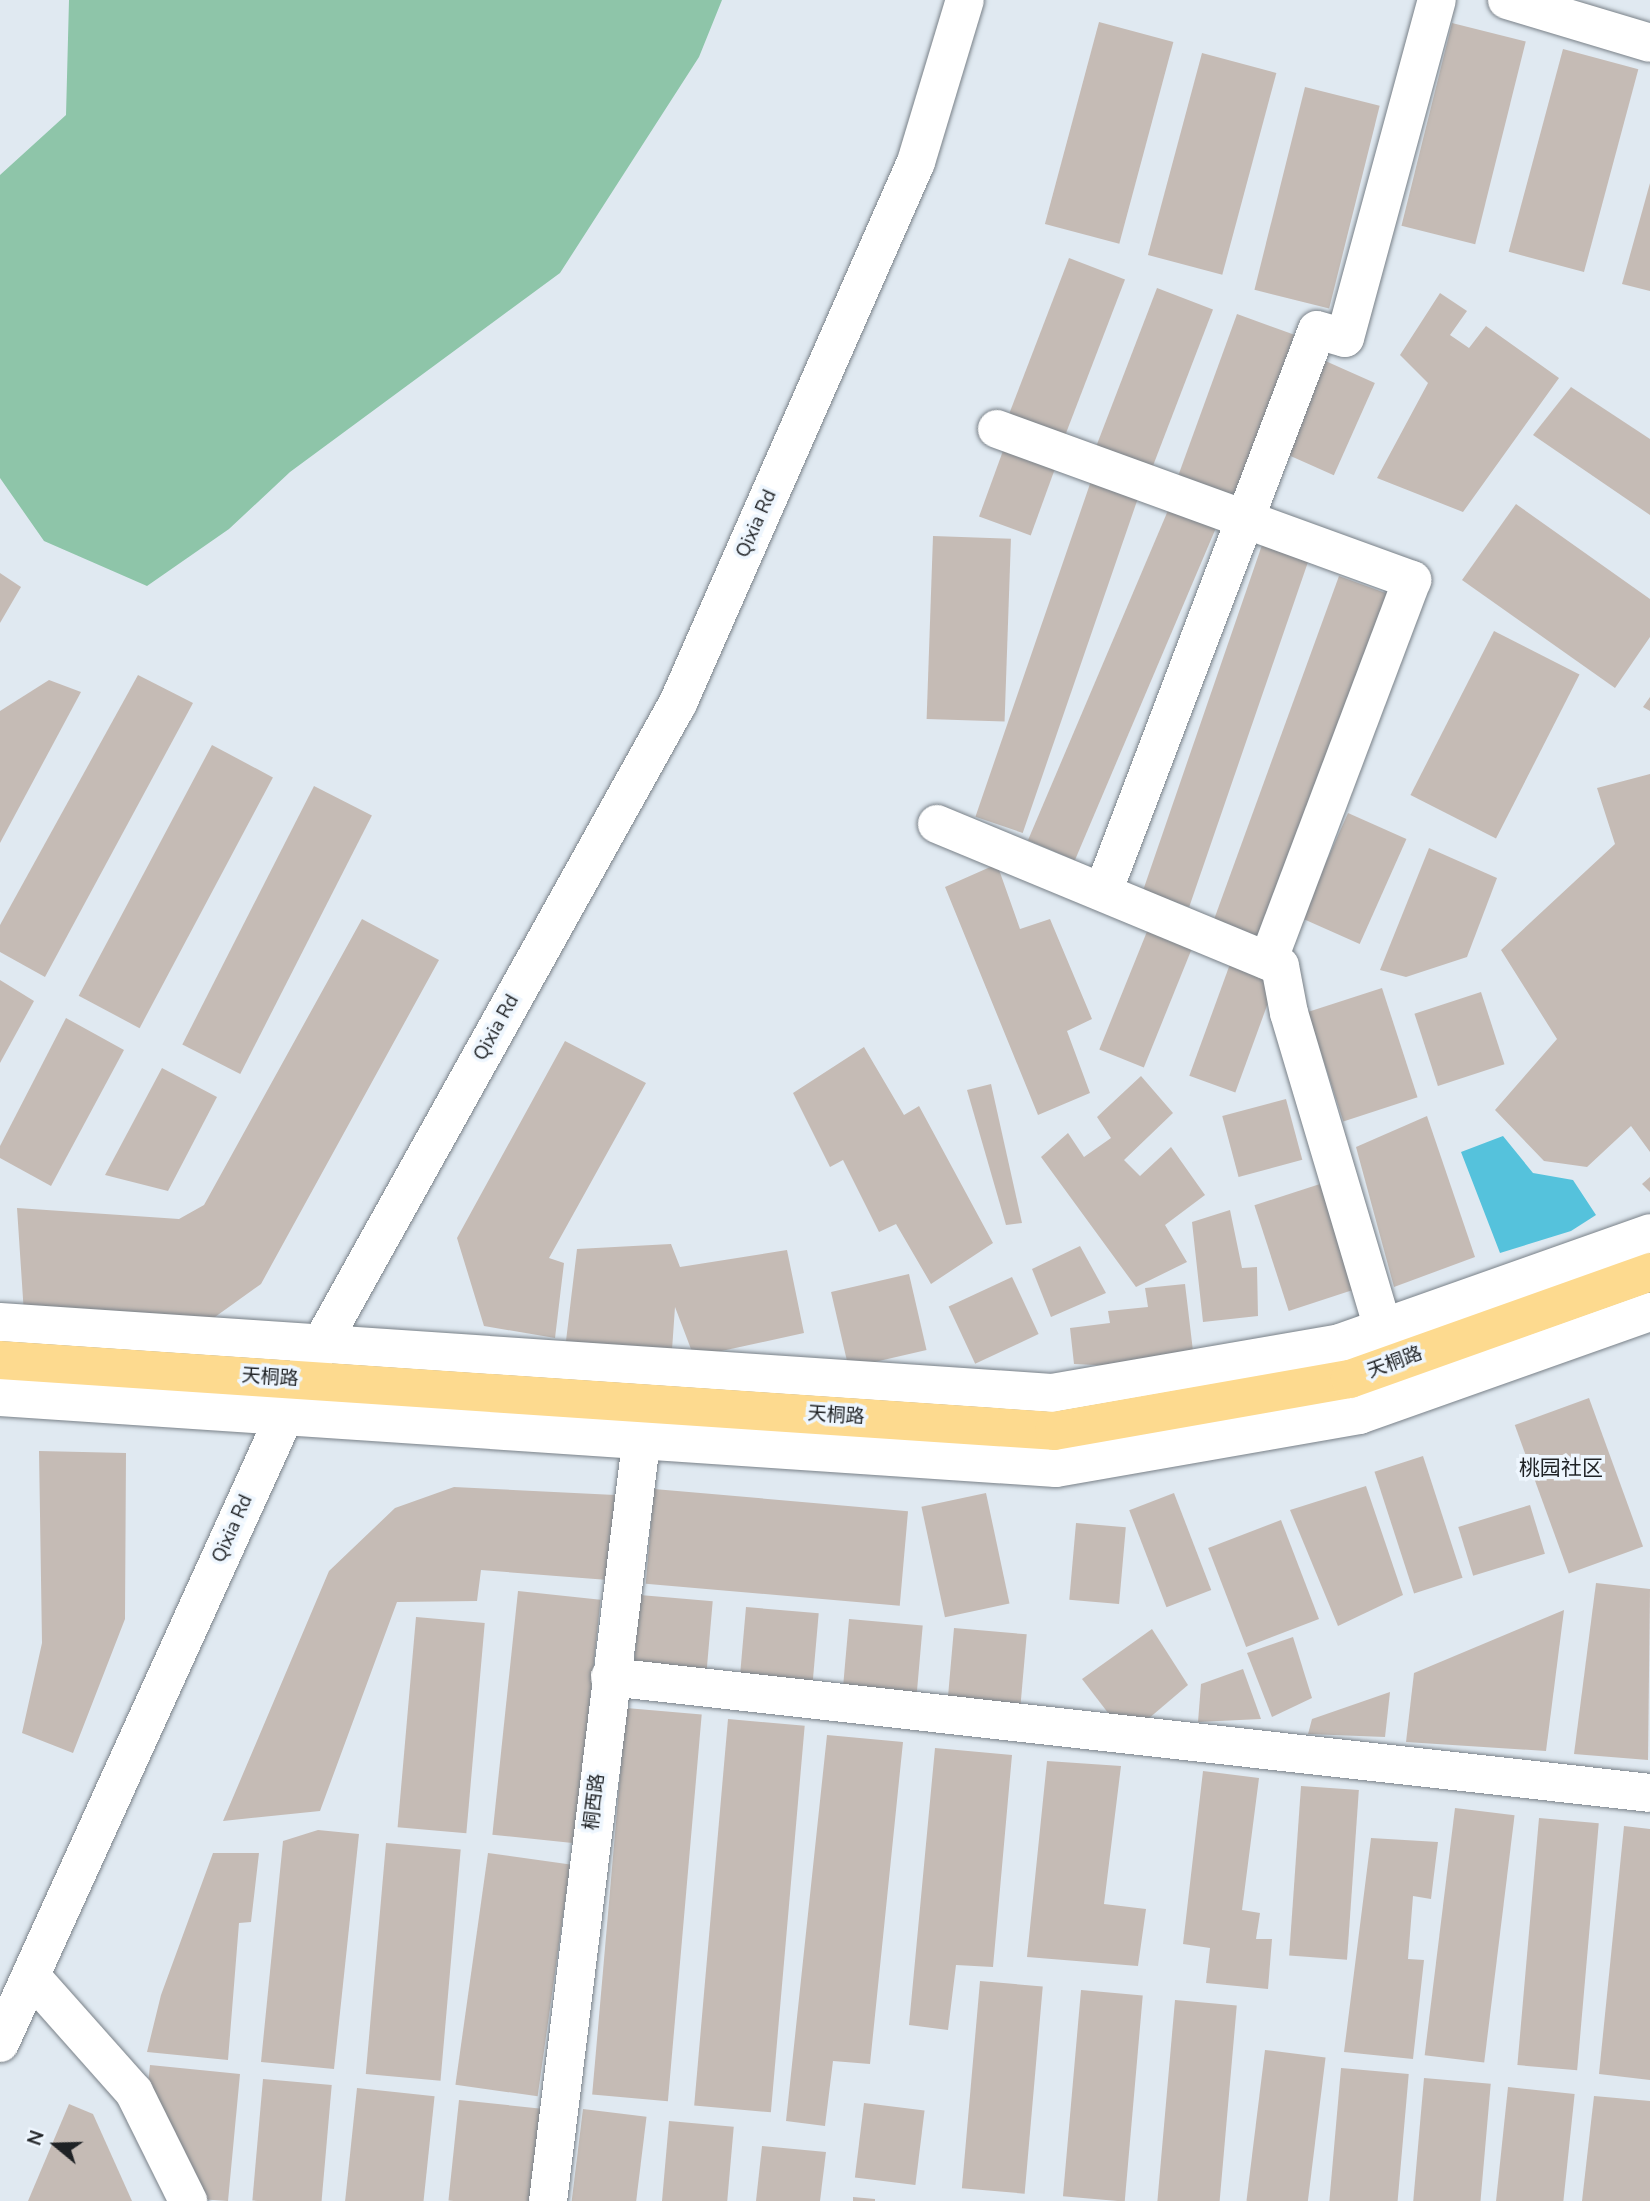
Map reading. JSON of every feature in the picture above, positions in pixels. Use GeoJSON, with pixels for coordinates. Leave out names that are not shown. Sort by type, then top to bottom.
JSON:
{"type":"FeatureCollection","features":[{"type":"Feature","properties":{"kind":"main road","name":"天桐路"},"geometry":{"type":"LineString","coordinates":[[0,1360],[1054,1431],[1350,1379],[1650,1272]]}},
{"type":"Feature","properties":{"kind":"street","name":"Qixia Rd"},"geometry":{"type":"LineString","coordinates":[[0,2043],[301,1380],[678,703],[916,162],[965,0]]}},
{"type":"Feature","properties":{"kind":"street"},"geometry":{"type":"LineString","coordinates":[[1103,892],[1317,330],[1345,338],[1437,0]]}},
{"type":"Feature","properties":{"kind":"street"},"geometry":{"type":"LineString","coordinates":[[1507,0],[1650,43]]}},
{"type":"Feature","properties":{"kind":"street"},"geometry":{"type":"LineString","coordinates":[[997,429],[1412,580],[1268,961]]}},
{"type":"Feature","properties":{"kind":"street"},"geometry":{"type":"LineString","coordinates":[[937,824],[1280,966],[1289,1013],[1394,1363]]}},
{"type":"Feature","properties":{"kind":"street"},"geometry":{"type":"LineString","coordinates":[[0,1322],[1052,1393],[1340,1343],[1650,1233]]}},
{"type":"Feature","properties":{"kind":"street"},"geometry":{"type":"LineString","coordinates":[[0,1398],[1056,1468],[1359,1416],[1650,1312]]}},
{"type":"Feature","properties":{"kind":"street","name":"桐西路"},"geometry":{"type":"LineString","coordinates":[[548,2201],[610,1677],[646,1403]]}},
{"type":"Feature","properties":{"kind":"street"},"geometry":{"type":"LineString","coordinates":[[610,1677],[1650,1793]]}},
{"type":"Feature","properties":{"kind":"street"},"geometry":{"type":"LineString","coordinates":[[30,1976],[134,2092],[188,2201]]}},
{"type":"Feature","properties":{"kind":"green space"},"geometry":{"type":"Polygon","coordinates":[[[69,0],[722,0],[699,57],[560,273],[290,472],[229,529],[147,586],[44,541],[0,478],[0,175],[66,115],[69,0]]]}},
{"type":"Feature","properties":{"kind":"water"},"geometry":{"type":"Polygon","coordinates":[[[1503,1136],[1533,1173],[1573,1180],[1596,1215],[1571,1231],[1500,1253],[1461,1152],[1503,1136]]]}},
{"type":"Feature","properties":{"kind":"building"},"geometry":{"type":"Polygon","coordinates":[[[1099,22],[1173,42],[1119,244],[1045,224],[1099,22]]]}},
{"type":"Feature","properties":{"kind":"building"},"geometry":{"type":"Polygon","coordinates":[[[1452,23],[1526,41],[1475,244],[1401,226],[1452,23]]]}},
{"type":"Feature","properties":{"kind":"building"},"geometry":{"type":"Polygon","coordinates":[[[1563,49],[1638,69],[1584,272],[1509,252],[1563,49]]]}},
{"type":"Feature","properties":{"kind":"building"},"geometry":{"type":"Polygon","coordinates":[[[1202,53],[1276,73],[1222,275],[1148,255],[1202,53]]]}},
{"type":"Feature","properties":{"kind":"building"},"geometry":{"type":"Polygon","coordinates":[[[1305,87],[1380,106],[1329,308],[1254,290],[1305,87]]]}},
{"type":"Feature","properties":{"kind":"building"},"geometry":{"type":"Polygon","coordinates":[[[1650,183],[1650,291],[1622,284],[1650,183]]]}},
{"type":"Feature","properties":{"kind":"building"},"geometry":{"type":"Polygon","coordinates":[[[1069,258],[1125,280],[1062,444],[1006,422],[1069,258]]]}},
{"type":"Feature","properties":{"kind":"building"},"geometry":{"type":"Polygon","coordinates":[[[1157,288],[1213,310],[1150,474],[1094,452],[1157,288]]]}},
{"type":"Feature","properties":{"kind":"building"},"geometry":{"type":"Polygon","coordinates":[[[1440,293],[1467,311],[1450,335],[1469,348],[1486,326],[1559,378],[1463,512],[1377,478],[1428,383],[1400,355],[1440,293]]]}},
{"type":"Feature","properties":{"kind":"building"},"geometry":{"type":"Polygon","coordinates":[[[1237,314],[1294,335],[1234,500],[1177,479],[1237,314]]]}},
{"type":"Feature","properties":{"kind":"building"},"geometry":{"type":"Polygon","coordinates":[[[1321,359],[1375,383],[1334,475],[1280,451],[1321,359]]]}},
{"type":"Feature","properties":{"kind":"building"},"geometry":{"type":"Polygon","coordinates":[[[1571,387],[1650,439],[1650,515],[1533,435],[1571,387]]]}},
{"type":"Feature","properties":{"kind":"building"},"geometry":{"type":"Polygon","coordinates":[[[1004,448],[1056,467],[1031,535],[979,517],[1004,448]]]}},
{"type":"Feature","properties":{"kind":"building"},"geometry":{"type":"Polygon","coordinates":[[[1091,481],[1138,497],[1023,833],[975,817],[1091,481]]]}},
{"type":"Feature","properties":{"kind":"building"},"geometry":{"type":"Polygon","coordinates":[[[1516,504],[1650,599],[1650,637],[1615,688],[1462,580],[1516,504]]]}},
{"type":"Feature","properties":{"kind":"building"},"geometry":{"type":"Polygon","coordinates":[[[1169,508],[1216,528],[1075,860],[1028,840],[1169,508]]]}},
{"type":"Feature","properties":{"kind":"building"},"geometry":{"type":"Polygon","coordinates":[[[933,536],[1011,539],[1005,722],[927,719],[933,536]]]}},
{"type":"Feature","properties":{"kind":"building"},"geometry":{"type":"Polygon","coordinates":[[[1262,545],[1308,561],[1189,907],[1143,891],[1262,545]]]}},
{"type":"Feature","properties":{"kind":"building"},"geometry":{"type":"Polygon","coordinates":[[[0,573],[21,587],[0,623],[0,573]]]}},
{"type":"Feature","properties":{"kind":"building"},"geometry":{"type":"Polygon","coordinates":[[[1339,576],[1390,594],[1263,942],[1212,924],[1339,576]]]}},
{"type":"Feature","properties":{"kind":"building"},"geometry":{"type":"Polygon","coordinates":[[[1494,631],[1580,675],[1496,839],[1410,795],[1494,631]]]}},
{"type":"Feature","properties":{"kind":"building"},"geometry":{"type":"Polygon","coordinates":[[[138,675],[193,703],[45,977],[0,952],[0,925],[138,675]]]}},
{"type":"Feature","properties":{"kind":"building"},"geometry":{"type":"Polygon","coordinates":[[[49,680],[81,692],[0,843],[0,711],[49,680]]]}},
{"type":"Feature","properties":{"kind":"building"},"geometry":{"type":"Polygon","coordinates":[[[1650,697],[1650,711],[1643,707],[1650,697]]]}},
{"type":"Feature","properties":{"kind":"building"},"geometry":{"type":"Polygon","coordinates":[[[212,745],[273,777],[140,1028],[79,996],[212,745]]]}},
{"type":"Feature","properties":{"kind":"building"},"geometry":{"type":"Polygon","coordinates":[[[1650,774],[1650,1152],[1631,1126],[1587,1167],[1544,1161],[1495,1110],[1557,1039],[1501,950],[1615,844],[1597,788],[1650,774]]]}},
{"type":"Feature","properties":{"kind":"building"},"geometry":{"type":"Polygon","coordinates":[[[314,786],[372,816],[240,1074],[182,1044],[314,786]]]}},
{"type":"Feature","properties":{"kind":"building"},"geometry":{"type":"Polygon","coordinates":[[[1348,813],[1406,839],[1360,944],[1301,918],[1348,813]]]}},
{"type":"Feature","properties":{"kind":"building"},"geometry":{"type":"Polygon","coordinates":[[[1429,848],[1497,878],[1467,957],[1406,977],[1380,970],[1429,848]]]}},
{"type":"Feature","properties":{"kind":"building"},"geometry":{"type":"Polygon","coordinates":[[[997,864],[1020,929],[1050,919],[1092,1019],[1067,1031],[1090,1093],[1038,1115],[945,887],[997,864]]]}},
{"type":"Feature","properties":{"kind":"building"},"geometry":{"type":"Polygon","coordinates":[[[362,919],[439,960],[261,1284],[201,1327],[24,1314],[17,1208],[179,1219],[204,1205],[362,919]]]}},
{"type":"Feature","properties":{"kind":"building"},"geometry":{"type":"Polygon","coordinates":[[[1148,929],[1193,947],[1144,1068],[1099,1050],[1148,929]]]}},
{"type":"Feature","properties":{"kind":"building"},"geometry":{"type":"Polygon","coordinates":[[[1230,964],[1276,981],[1235,1093],[1189,1076],[1230,964]]]}},
{"type":"Feature","properties":{"kind":"building"},"geometry":{"type":"Polygon","coordinates":[[[0,980],[34,1001],[0,1063],[0,980]]]}},
{"type":"Feature","properties":{"kind":"building"},"geometry":{"type":"Polygon","coordinates":[[[1382,988],[1418,1097],[1343,1121],[1308,1012],[1382,988]]]}},
{"type":"Feature","properties":{"kind":"building"},"geometry":{"type":"Polygon","coordinates":[[[1481,992],[1504,1064],[1438,1086],[1414,1014],[1481,992]]]}},
{"type":"Feature","properties":{"kind":"building"},"geometry":{"type":"Polygon","coordinates":[[[66,1018],[124,1050],[51,1186],[0,1158],[0,1146],[66,1018]]]}},
{"type":"Feature","properties":{"kind":"building"},"geometry":{"type":"Polygon","coordinates":[[[565,1041],[646,1083],[549,1258],[564,1263],[555,1338],[484,1326],[457,1238],[565,1041]]]}},
{"type":"Feature","properties":{"kind":"building"},"geometry":{"type":"Polygon","coordinates":[[[864,1047],[904,1115],[919,1106],[993,1243],[931,1284],[896,1224],[879,1232],[843,1160],[830,1167],[793,1093],[864,1047]]]}},
{"type":"Feature","properties":{"kind":"building"},"geometry":{"type":"Polygon","coordinates":[[[162,1068],[217,1097],[168,1191],[105,1175],[162,1068]]]}},
{"type":"Feature","properties":{"kind":"building"},"geometry":{"type":"Polygon","coordinates":[[[1141,1076],[1173,1113],[1124,1160],[1140,1176],[1171,1147],[1205,1195],[1165,1225],[1187,1262],[1136,1287],[1041,1157],[1068,1133],[1084,1157],[1111,1138],[1097,1117],[1141,1076]]]}},
{"type":"Feature","properties":{"kind":"building"},"geometry":{"type":"Polygon","coordinates":[[[991,1084],[1022,1223],[1006,1225],[967,1090],[991,1084]]]}},
{"type":"Feature","properties":{"kind":"building"},"geometry":{"type":"Polygon","coordinates":[[[1286,1099],[1302,1160],[1239,1177],[1222,1116],[1286,1099]]]}},
{"type":"Feature","properties":{"kind":"building"},"geometry":{"type":"Polygon","coordinates":[[[1427,1116],[1475,1257],[1394,1287],[1356,1147],[1427,1116]]]}},
{"type":"Feature","properties":{"kind":"building"},"geometry":{"type":"Polygon","coordinates":[[[1650,1177],[1650,1192],[1642,1184],[1650,1177]]]}},
{"type":"Feature","properties":{"kind":"building"},"geometry":{"type":"Polygon","coordinates":[[[1320,1184],[1354,1290],[1289,1311],[1254,1205],[1320,1184]]]}},
{"type":"Feature","properties":{"kind":"building"},"geometry":{"type":"Polygon","coordinates":[[[1230,1210],[1242,1268],[1257,1267],[1258,1316],[1203,1322],[1192,1222],[1230,1210]]]}},
{"type":"Feature","properties":{"kind":"building"},"geometry":{"type":"Polygon","coordinates":[[[671,1244],[680,1267],[787,1250],[804,1333],[694,1357],[675,1307],[672,1350],[566,1341],[577,1249],[671,1244]]]}},
{"type":"Feature","properties":{"kind":"building"},"geometry":{"type":"Polygon","coordinates":[[[1080,1246],[1106,1293],[1051,1317],[1032,1269],[1080,1246]]]}},
{"type":"Feature","properties":{"kind":"building"},"geometry":{"type":"Polygon","coordinates":[[[909,1274],[927,1350],[849,1368],[831,1292],[909,1274]]]}},
{"type":"Feature","properties":{"kind":"building"},"geometry":{"type":"Polygon","coordinates":[[[1012,1277],[1039,1334],[975,1364],[949,1307],[1012,1277]]]}},
{"type":"Feature","properties":{"kind":"building"},"geometry":{"type":"Polygon","coordinates":[[[1185,1284],[1193,1351],[1116,1366],[1074,1364],[1070,1328],[1110,1323],[1108,1311],[1148,1307],[1145,1288],[1185,1284]]]}},
{"type":"Feature","properties":{"kind":"building"},"geometry":{"type":"Polygon","coordinates":[[[1589,1398],[1643,1546],[1569,1573],[1515,1425],[1589,1398]]]}},
{"type":"Feature","properties":{"kind":"building"},"geometry":{"type":"Polygon","coordinates":[[[39,1451],[126,1453],[125,1619],[73,1753],[22,1733],[42,1643],[39,1451]]]}},
{"type":"Feature","properties":{"kind":"building"},"geometry":{"type":"Polygon","coordinates":[[[1423,1456],[1463,1578],[1414,1593],[1374,1472],[1423,1456]]]}},
{"type":"Feature","properties":{"kind":"building"},"geometry":{"type":"Polygon","coordinates":[[[1366,1486],[1403,1595],[1338,1626],[1290,1510],[1366,1486]]]}},
{"type":"Feature","properties":{"kind":"building"},"geometry":{"type":"Polygon","coordinates":[[[454,1487],[615,1495],[608,1580],[481,1570],[477,1601],[397,1602],[320,1811],[223,1821],[329,1571],[395,1508],[454,1487]]]}},
{"type":"Feature","properties":{"kind":"building"},"geometry":{"type":"Polygon","coordinates":[[[654,1489],[908,1511],[900,1606],[646,1584],[654,1489]]]}},
{"type":"Feature","properties":{"kind":"building"},"geometry":{"type":"Polygon","coordinates":[[[986,1493],[1009,1604],[945,1617],[921,1507],[986,1493]]]}},
{"type":"Feature","properties":{"kind":"building"},"geometry":{"type":"Polygon","coordinates":[[[1174,1493],[1211,1590],[1166,1607],[1129,1510],[1174,1493]]]}},
{"type":"Feature","properties":{"kind":"building"},"geometry":{"type":"Polygon","coordinates":[[[1530,1505],[1545,1554],[1473,1576],[1458,1527],[1530,1505]]]}},
{"type":"Feature","properties":{"kind":"building"},"geometry":{"type":"Polygon","coordinates":[[[1281,1520],[1319,1619],[1246,1647],[1208,1548],[1281,1520]]]}},
{"type":"Feature","properties":{"kind":"building"},"geometry":{"type":"Polygon","coordinates":[[[1076,1523],[1126,1527],[1119,1604],[1069,1600],[1076,1523]]]}},
{"type":"Feature","properties":{"kind":"building"},"geometry":{"type":"Polygon","coordinates":[[[1596,1583],[1650,1589],[1648,1760],[1574,1754],[1596,1583]]]}},
{"type":"Feature","properties":{"kind":"building"},"geometry":{"type":"Polygon","coordinates":[[[518,1591],[601,1600],[575,1843],[492,1835],[518,1591]]]}},
{"type":"Feature","properties":{"kind":"building"},"geometry":{"type":"Polygon","coordinates":[[[640,1595],[713,1601],[707,1671],[634,1665],[640,1595]]]}},
{"type":"Feature","properties":{"kind":"building"},"geometry":{"type":"Polygon","coordinates":[[[746,1607],[819,1613],[813,1683],[740,1677],[746,1607]]]}},
{"type":"Feature","properties":{"kind":"building"},"geometry":{"type":"Polygon","coordinates":[[[1564,1610],[1546,1751],[1406,1742],[1414,1673],[1564,1610]]]}},
{"type":"Feature","properties":{"kind":"building"},"geometry":{"type":"Polygon","coordinates":[[[416,1617],[485,1623],[466,1833],[398,1827],[416,1617]]]}},
{"type":"Feature","properties":{"kind":"building"},"geometry":{"type":"Polygon","coordinates":[[[849,1619],[923,1625],[917,1696],[843,1690],[849,1619]]]}},
{"type":"Feature","properties":{"kind":"building"},"geometry":{"type":"Polygon","coordinates":[[[954,1628],[1027,1634],[1021,1704],[948,1698],[954,1628]]]}},
{"type":"Feature","properties":{"kind":"building"},"geometry":{"type":"Polygon","coordinates":[[[1152,1629],[1188,1685],[1141,1725],[1115,1722],[1082,1679],[1152,1629]]]}},
{"type":"Feature","properties":{"kind":"building"},"geometry":{"type":"Polygon","coordinates":[[[1293,1637],[1312,1698],[1272,1717],[1247,1653],[1293,1637]]]}},
{"type":"Feature","properties":{"kind":"building"},"geometry":{"type":"Polygon","coordinates":[[[1243,1669],[1261,1719],[1198,1722],[1201,1684],[1243,1669]]]}},
{"type":"Feature","properties":{"kind":"building"},"geometry":{"type":"Polygon","coordinates":[[[1390,1692],[1385,1737],[1308,1734],[1312,1719],[1390,1692]]]}},
{"type":"Feature","properties":{"kind":"building"},"geometry":{"type":"Polygon","coordinates":[[[626,1708],[702,1715],[668,2101],[592,2095],[626,1708]]]}},
{"type":"Feature","properties":{"kind":"building"},"geometry":{"type":"Polygon","coordinates":[[[728,1719],[805,1726],[771,2112],[694,2106],[728,1719]]]}},
{"type":"Feature","properties":{"kind":"building"},"geometry":{"type":"Polygon","coordinates":[[[827,1735],[903,1742],[870,2064],[833,2061],[825,2126],[786,2121],[827,1735]]]}},
{"type":"Feature","properties":{"kind":"building"},"geometry":{"type":"Polygon","coordinates":[[[935,1748],[1012,1755],[993,1967],[956,1965],[948,2030],[909,2025],[935,1748]]]}},
{"type":"Feature","properties":{"kind":"building"},"geometry":{"type":"Polygon","coordinates":[[[1047,1761],[1121,1766],[1104,1904],[1146,1909],[1138,1966],[1027,1957],[1047,1761]]]}},
{"type":"Feature","properties":{"kind":"building"},"geometry":{"type":"Polygon","coordinates":[[[1203,1771],[1259,1778],[1242,1910],[1260,1913],[1256,1939],[1272,1939],[1268,1989],[1206,1983],[1210,1948],[1183,1944],[1203,1771]]]}},
{"type":"Feature","properties":{"kind":"building"},"geometry":{"type":"Polygon","coordinates":[[[1301,1786],[1359,1790],[1347,1960],[1289,1956],[1301,1786]]]}},
{"type":"Feature","properties":{"kind":"building"},"geometry":{"type":"Polygon","coordinates":[[[1455,1808],[1515,1815],[1484,2062],[1425,2055],[1455,1808]]]}},
{"type":"Feature","properties":{"kind":"building"},"geometry":{"type":"Polygon","coordinates":[[[1539,1818],[1599,1823],[1577,2070],[1517,2065],[1539,1818]]]}},
{"type":"Feature","properties":{"kind":"building"},"geometry":{"type":"Polygon","coordinates":[[[1624,1826],[1650,1829],[1650,2080],[1599,2074],[1624,1826]]]}},
{"type":"Feature","properties":{"kind":"building"},"geometry":{"type":"Polygon","coordinates":[[[318,1830],[359,1834],[334,2069],[261,2062],[283,1841],[318,1830]]]}},
{"type":"Feature","properties":{"kind":"building"},"geometry":{"type":"Polygon","coordinates":[[[1371,1838],[1438,1842],[1431,1899],[1413,1896],[1408,1959],[1424,1960],[1413,2059],[1344,2052],[1371,1838]]]}},
{"type":"Feature","properties":{"kind":"building"},"geometry":{"type":"Polygon","coordinates":[[[386,1843],[461,1850],[440,2081],[366,2074],[386,1843]]]}},
{"type":"Feature","properties":{"kind":"building"},"geometry":{"type":"Polygon","coordinates":[[[213,1853],[259,1853],[251,1922],[239,1923],[228,2060],[147,2052],[161,1995],[213,1853]]]}},
{"type":"Feature","properties":{"kind":"building"},"geometry":{"type":"Polygon","coordinates":[[[488,1853],[570,1865],[538,2096],[455,2085],[488,1853]]]}},
{"type":"Feature","properties":{"kind":"building"},"geometry":{"type":"Polygon","coordinates":[[[980,1981],[1043,1986],[1025,2194],[962,2188],[980,1981]]]}},
{"type":"Feature","properties":{"kind":"building"},"geometry":{"type":"Polygon","coordinates":[[[1081,1990],[1143,1995],[1125,2201],[1063,2196],[1081,1990]]]}},
{"type":"Feature","properties":{"kind":"building"},"geometry":{"type":"Polygon","coordinates":[[[1175,2000],[1237,2005],[1220,2201],[1157,2201],[1175,2000]]]}},
{"type":"Feature","properties":{"kind":"building"},"geometry":{"type":"Polygon","coordinates":[[[1265,2050],[1326,2057],[1308,2201],[1246,2201],[1265,2050]]]}},
{"type":"Feature","properties":{"kind":"building"},"geometry":{"type":"Polygon","coordinates":[[[150,2065],[240,2074],[228,2201],[198,2199],[147,2094],[150,2065]]]}},
{"type":"Feature","properties":{"kind":"building"},"geometry":{"type":"Polygon","coordinates":[[[1341,2068],[1409,2074],[1398,2201],[1329,2201],[1341,2068]]]}},
{"type":"Feature","properties":{"kind":"building"},"geometry":{"type":"Polygon","coordinates":[[[1424,2078],[1491,2084],[1480,2201],[1413,2201],[1424,2078]]]}},
{"type":"Feature","properties":{"kind":"building"},"geometry":{"type":"Polygon","coordinates":[[[263,2079],[332,2085],[322,2201],[252,2201],[263,2079]]]}},
{"type":"Feature","properties":{"kind":"building"},"geometry":{"type":"Polygon","coordinates":[[[1508,2087],[1575,2094],[1563,2201],[1496,2201],[1508,2087]]]}},
{"type":"Feature","properties":{"kind":"building"},"geometry":{"type":"Polygon","coordinates":[[[357,2088],[435,2096],[424,2201],[345,2201],[357,2088]]]}},
{"type":"Feature","properties":{"kind":"building"},"geometry":{"type":"Polygon","coordinates":[[[1594,2096],[1650,2101],[1650,2201],[1582,2201],[1594,2096]]]}},
{"type":"Feature","properties":{"kind":"building"},"geometry":{"type":"Polygon","coordinates":[[[459,2100],[542,2109],[532,2201],[448,2200],[459,2100]]]}},
{"type":"Feature","properties":{"kind":"building"},"geometry":{"type":"Polygon","coordinates":[[[864,2103],[925,2110],[915,2185],[855,2177],[864,2103]]]}},
{"type":"Feature","properties":{"kind":"building"},"geometry":{"type":"Polygon","coordinates":[[[69,2104],[93,2114],[132,2201],[28,2201],[69,2104]]]}},
{"type":"Feature","properties":{"kind":"building"},"geometry":{"type":"Polygon","coordinates":[[[583,2109],[647,2117],[636,2201],[572,2201],[583,2109]]]}},
{"type":"Feature","properties":{"kind":"building"},"geometry":{"type":"Polygon","coordinates":[[[669,2121],[734,2127],[727,2201],[662,2201],[669,2121]]]}},
{"type":"Feature","properties":{"kind":"building"},"geometry":{"type":"Polygon","coordinates":[[[762,2146],[826,2152],[820,2201],[756,2201],[762,2146]]]}},
{"type":"Feature","properties":{"kind":"building"},"geometry":{"type":"Polygon","coordinates":[[[853,2197],[875,2199],[875,2201],[853,2201],[853,2197]]]}},
{"type":"Feature","properties":{"kind":"district","name":"桃园社区"},"geometry":{"type":"Point","coordinates":[1561,1468]}}]}
